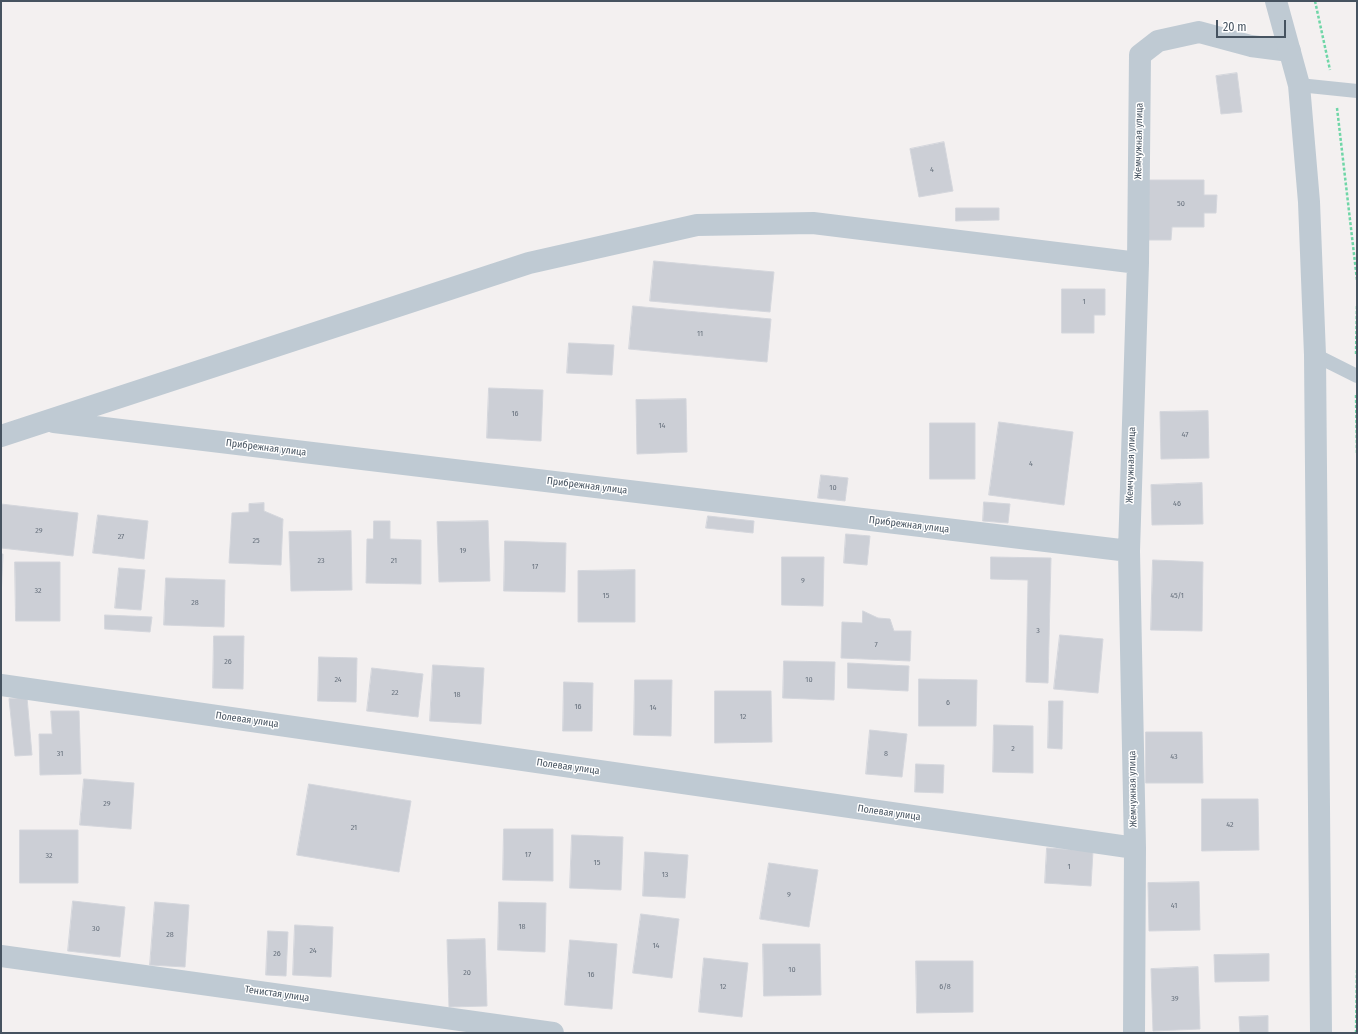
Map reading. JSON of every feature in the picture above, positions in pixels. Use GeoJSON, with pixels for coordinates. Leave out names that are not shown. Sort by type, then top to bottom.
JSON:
{"type":"FeatureCollection","features":[{"type":"Feature","properties":{"kind":"street"},"geometry":{"type":"LineString","coordinates":[[1276,1],[1299,85],[1309,202],[1315,355],[1321,1033]]}},
{"type":"Feature","properties":{"kind":"street","name":"Жемчужная улица"},"geometry":{"type":"LineString","coordinates":[[1134,1033],[1135,848],[1129,551],[1138,263],[1140,55],[1158,41],[1199,32],[1251,46],[1290,50]]}},
{"type":"Feature","properties":{"kind":"street"},"geometry":{"type":"LineString","coordinates":[[1,436],[529,263],[697,225],[812,223],[1138,263]]}},
{"type":"Feature","properties":{"kind":"street","name":"Прибрежная улица"},"geometry":{"type":"LineString","coordinates":[[46,421],[1129,551]]}},
{"type":"Feature","properties":{"kind":"street","name":"Полевая улица"},"geometry":{"type":"LineString","coordinates":[[1,685],[1135,848]]}},
{"type":"Feature","properties":{"kind":"street","name":"Тенистая улица"},"geometry":{"type":"LineString","coordinates":[[1,956],[553,1033]]}},
{"type":"Feature","properties":{"kind":"lane"},"geometry":{"type":"LineString","coordinates":[[1299,85],[1357,91]]}},
{"type":"Feature","properties":{"kind":"lane"},"geometry":{"type":"LineString","coordinates":[[1315,355],[1357,376]]}},
{"type":"Feature","properties":{"kind":"path"},"geometry":{"type":"LineString","coordinates":[[1315,1],[1334,89],[1357,280]]}},
{"type":"Feature","properties":{"kind":"path"},"geometry":{"type":"LineString","coordinates":[[1356,1033],[1357,968]]}},
{"type":"Feature","properties":{"kind":"building"},"geometry":{"type":"Polygon","coordinates":[[[1237,73],[1242,112],[1221,114],[1216,76],[1237,73]]]}},
{"type":"Feature","properties":{"kind":"building"},"geometry":{"type":"Polygon","coordinates":[[[944,142],[953,191],[919,197],[910,149],[944,142]]]}},
{"type":"Feature","properties":{"kind":"building"},"geometry":{"type":"Polygon","coordinates":[[[1145,180],[1204,180],[1204,195],[1217,195],[1216,213],[1204,213],[1204,227],[1172,227],[1171,240],[1134,240],[1145,180]]]}},
{"type":"Feature","properties":{"kind":"building"},"geometry":{"type":"Polygon","coordinates":[[[956,208],[999,208],[999,220],[956,221],[956,208]]]}},
{"type":"Feature","properties":{"kind":"building"},"geometry":{"type":"Polygon","coordinates":[[[654,261],[774,272],[770,312],[650,301],[654,261]]]}},
{"type":"Feature","properties":{"kind":"building"},"geometry":{"type":"Polygon","coordinates":[[[1062,289],[1105,289],[1105,315],[1094,315],[1094,333],[1062,333],[1062,289]]]}},
{"type":"Feature","properties":{"kind":"building"},"geometry":{"type":"Polygon","coordinates":[[[633,306],[771,319],[767,362],[629,349],[633,306]]]}},
{"type":"Feature","properties":{"kind":"building"},"geometry":{"type":"Polygon","coordinates":[[[569,343],[614,345],[612,375],[567,373],[569,343]]]}},
{"type":"Feature","properties":{"kind":"building"},"geometry":{"type":"Polygon","coordinates":[[[489,388],[543,390],[541,441],[487,438],[489,388]]]}},
{"type":"Feature","properties":{"kind":"building"},"geometry":{"type":"Polygon","coordinates":[[[686,399],[687,452],[637,454],[636,400],[686,399]]]}},
{"type":"Feature","properties":{"kind":"building"},"geometry":{"type":"Polygon","coordinates":[[[1208,411],[1209,458],[1161,459],[1160,412],[1208,411]]]}},
{"type":"Feature","properties":{"kind":"building"},"geometry":{"type":"Polygon","coordinates":[[[999,422],[1073,432],[1064,505],[989,495],[999,422]]]}},
{"type":"Feature","properties":{"kind":"building"},"geometry":{"type":"Polygon","coordinates":[[[930,423],[975,423],[975,479],[930,479],[930,423]]]}},
{"type":"Feature","properties":{"kind":"building"},"geometry":{"type":"Polygon","coordinates":[[[821,475],[848,478],[845,501],[818,498],[821,475]]]}},
{"type":"Feature","properties":{"kind":"building"},"geometry":{"type":"Polygon","coordinates":[[[1202,483],[1203,524],[1152,525],[1151,485],[1202,483]]]}},
{"type":"Feature","properties":{"kind":"building"},"geometry":{"type":"Polygon","coordinates":[[[984,502],[1010,504],[1008,523],[983,521],[984,502]]]}},
{"type":"Feature","properties":{"kind":"building"},"geometry":{"type":"Polygon","coordinates":[[[264,503],[264,511],[283,519],[281,565],[229,563],[232,513],[249,512],[249,504],[264,503]]]}},
{"type":"Feature","properties":{"kind":"building"},"geometry":{"type":"Polygon","coordinates":[[[1,504],[78,513],[73,556],[1,548],[1,504]]]}},
{"type":"Feature","properties":{"kind":"building"},"geometry":{"type":"Polygon","coordinates":[[[98,515],[148,521],[144,559],[93,553],[98,515]]]}},
{"type":"Feature","properties":{"kind":"building"},"geometry":{"type":"Polygon","coordinates":[[[708,516],[754,521],[753,533],[706,528],[708,516]]]}},
{"type":"Feature","properties":{"kind":"building"},"geometry":{"type":"Polygon","coordinates":[[[374,521],[390,521],[390,539],[421,540],[421,584],[366,583],[367,539],[373,539],[374,521]]]}},
{"type":"Feature","properties":{"kind":"building"},"geometry":{"type":"Polygon","coordinates":[[[488,521],[490,581],[439,582],[437,522],[488,521]]]}},
{"type":"Feature","properties":{"kind":"building"},"geometry":{"type":"Polygon","coordinates":[[[351,531],[352,590],[291,591],[289,532],[351,531]]]}},
{"type":"Feature","properties":{"kind":"building"},"geometry":{"type":"Polygon","coordinates":[[[846,534],[870,536],[867,565],[844,563],[846,534]]]}},
{"type":"Feature","properties":{"kind":"building"},"geometry":{"type":"Polygon","coordinates":[[[505,541],[566,543],[565,592],[504,591],[505,541]]]}},
{"type":"Feature","properties":{"kind":"building"},"geometry":{"type":"Polygon","coordinates":[[[1,554],[3,554],[1,599],[1,554]]]}},
{"type":"Feature","properties":{"kind":"building"},"geometry":{"type":"Polygon","coordinates":[[[782,557],[824,557],[823,606],[782,605],[782,557]]]}},
{"type":"Feature","properties":{"kind":"building"},"geometry":{"type":"Polygon","coordinates":[[[991,557],[1051,558],[1048,683],[1026,682],[1028,580],[991,579],[991,557]]]}},
{"type":"Feature","properties":{"kind":"building"},"geometry":{"type":"Polygon","coordinates":[[[1153,560],[1203,562],[1202,631],[1151,630],[1153,560]]]}},
{"type":"Feature","properties":{"kind":"building"},"geometry":{"type":"Polygon","coordinates":[[[15,562],[60,562],[60,621],[16,621],[15,562]]]}},
{"type":"Feature","properties":{"kind":"building"},"geometry":{"type":"Polygon","coordinates":[[[119,568],[145,570],[141,610],[115,608],[119,568]]]}},
{"type":"Feature","properties":{"kind":"building"},"geometry":{"type":"Polygon","coordinates":[[[635,570],[635,622],[578,622],[578,571],[635,570]]]}},
{"type":"Feature","properties":{"kind":"building"},"geometry":{"type":"Polygon","coordinates":[[[166,578],[225,580],[224,627],[164,625],[166,578]]]}},
{"type":"Feature","properties":{"kind":"building"},"geometry":{"type":"Polygon","coordinates":[[[863,611],[878,618],[890,619],[894,631],[911,631],[910,661],[841,658],[842,622],[862,623],[863,611]]]}},
{"type":"Feature","properties":{"kind":"building"},"geometry":{"type":"Polygon","coordinates":[[[105,615],[152,617],[150,632],[105,629],[105,615]]]}},
{"type":"Feature","properties":{"kind":"building"},"geometry":{"type":"Polygon","coordinates":[[[1060,635],[1103,639],[1098,693],[1054,689],[1060,635]]]}},
{"type":"Feature","properties":{"kind":"building"},"geometry":{"type":"Polygon","coordinates":[[[214,636],[244,636],[243,689],[213,688],[214,636]]]}},
{"type":"Feature","properties":{"kind":"building"},"geometry":{"type":"Polygon","coordinates":[[[319,657],[357,658],[356,702],[318,701],[319,657]]]}},
{"type":"Feature","properties":{"kind":"building"},"geometry":{"type":"Polygon","coordinates":[[[784,661],[835,662],[834,700],[783,698],[784,661]]]}},
{"type":"Feature","properties":{"kind":"building"},"geometry":{"type":"Polygon","coordinates":[[[848,663],[909,666],[908,691],[848,688],[848,663]]]}},
{"type":"Feature","properties":{"kind":"building"},"geometry":{"type":"Polygon","coordinates":[[[433,665],[484,668],[481,724],[430,721],[433,665]]]}},
{"type":"Feature","properties":{"kind":"building"},"geometry":{"type":"Polygon","coordinates":[[[372,668],[423,674],[418,717],[367,711],[372,668]]]}},
{"type":"Feature","properties":{"kind":"building"},"geometry":{"type":"Polygon","coordinates":[[[919,679],[977,680],[976,726],[919,726],[919,679]]]}},
{"type":"Feature","properties":{"kind":"building"},"geometry":{"type":"Polygon","coordinates":[[[635,680],[672,680],[671,736],[634,735],[635,680]]]}},
{"type":"Feature","properties":{"kind":"building"},"geometry":{"type":"Polygon","coordinates":[[[564,682],[593,683],[592,731],[563,731],[564,682]]]}},
{"type":"Feature","properties":{"kind":"building"},"geometry":{"type":"Polygon","coordinates":[[[715,691],[771,691],[772,742],[715,743],[715,691]]]}},
{"type":"Feature","properties":{"kind":"building"},"geometry":{"type":"Polygon","coordinates":[[[27,697],[32,755],[15,756],[9,699],[27,697]]]}},
{"type":"Feature","properties":{"kind":"building"},"geometry":{"type":"Polygon","coordinates":[[[1049,701],[1063,701],[1062,749],[1048,748],[1049,701]]]}},
{"type":"Feature","properties":{"kind":"building"},"geometry":{"type":"Polygon","coordinates":[[[51,711],[79,711],[81,774],[40,775],[39,734],[52,734],[51,711]]]}},
{"type":"Feature","properties":{"kind":"building"},"geometry":{"type":"Polygon","coordinates":[[[994,725],[1033,726],[1033,773],[993,772],[994,725]]]}},
{"type":"Feature","properties":{"kind":"building"},"geometry":{"type":"Polygon","coordinates":[[[870,730],[907,734],[902,777],[866,774],[870,730]]]}},
{"type":"Feature","properties":{"kind":"building"},"geometry":{"type":"Polygon","coordinates":[[[1146,732],[1202,732],[1203,783],[1146,783],[1146,732]]]}},
{"type":"Feature","properties":{"kind":"building"},"geometry":{"type":"Polygon","coordinates":[[[916,764],[944,765],[943,793],[915,792],[916,764]]]}},
{"type":"Feature","properties":{"kind":"building"},"geometry":{"type":"Polygon","coordinates":[[[84,779],[134,783],[131,829],[80,825],[84,779]]]}},
{"type":"Feature","properties":{"kind":"building"},"geometry":{"type":"Polygon","coordinates":[[[309,784],[411,801],[399,872],[297,855],[309,784]]]}},
{"type":"Feature","properties":{"kind":"building"},"geometry":{"type":"Polygon","coordinates":[[[1202,799],[1258,799],[1259,850],[1202,851],[1202,799]]]}},
{"type":"Feature","properties":{"kind":"building"},"geometry":{"type":"Polygon","coordinates":[[[504,829],[553,829],[553,881],[503,880],[504,829]]]}},
{"type":"Feature","properties":{"kind":"building"},"geometry":{"type":"Polygon","coordinates":[[[20,830],[78,830],[78,883],[20,883],[20,830]]]}},
{"type":"Feature","properties":{"kind":"building"},"geometry":{"type":"Polygon","coordinates":[[[572,835],[623,837],[621,890],[570,888],[572,835]]]}},
{"type":"Feature","properties":{"kind":"building"},"geometry":{"type":"Polygon","coordinates":[[[1047,848],[1093,851],[1091,886],[1045,883],[1047,848]]]}},
{"type":"Feature","properties":{"kind":"building"},"geometry":{"type":"Polygon","coordinates":[[[645,852],[688,855],[685,898],[643,896],[645,852]]]}},
{"type":"Feature","properties":{"kind":"building"},"geometry":{"type":"Polygon","coordinates":[[[769,863],[818,870],[809,927],[760,919],[769,863]]]}},
{"type":"Feature","properties":{"kind":"building"},"geometry":{"type":"Polygon","coordinates":[[[1199,882],[1200,930],[1149,931],[1148,883],[1199,882]]]}},
{"type":"Feature","properties":{"kind":"building"},"geometry":{"type":"Polygon","coordinates":[[[73,901],[125,907],[120,957],[68,951],[73,901]]]}},
{"type":"Feature","properties":{"kind":"building"},"geometry":{"type":"Polygon","coordinates":[[[155,902],[189,905],[185,967],[150,965],[155,902]]]}},
{"type":"Feature","properties":{"kind":"building"},"geometry":{"type":"Polygon","coordinates":[[[499,902],[546,903],[545,952],[498,950],[499,902]]]}},
{"type":"Feature","properties":{"kind":"building"},"geometry":{"type":"Polygon","coordinates":[[[641,914],[679,919],[672,978],[633,973],[641,914]]]}},
{"type":"Feature","properties":{"kind":"building"},"geometry":{"type":"Polygon","coordinates":[[[295,925],[333,927],[331,977],[293,975],[295,925]]]}},
{"type":"Feature","properties":{"kind":"building"},"geometry":{"type":"Polygon","coordinates":[[[268,931],[288,932],[286,976],[266,975],[268,931]]]}},
{"type":"Feature","properties":{"kind":"building"},"geometry":{"type":"Polygon","coordinates":[[[485,939],[487,1006],[449,1007],[447,940],[485,939]]]}},
{"type":"Feature","properties":{"kind":"building"},"geometry":{"type":"Polygon","coordinates":[[[570,940],[617,944],[612,1009],[565,1005],[570,940]]]}},
{"type":"Feature","properties":{"kind":"building"},"geometry":{"type":"Polygon","coordinates":[[[763,944],[820,944],[821,995],[764,996],[763,944]]]}},
{"type":"Feature","properties":{"kind":"building"},"geometry":{"type":"Polygon","coordinates":[[[1269,954],[1269,981],[1215,982],[1214,955],[1269,954]]]}},
{"type":"Feature","properties":{"kind":"building"},"geometry":{"type":"Polygon","coordinates":[[[704,958],[748,963],[742,1017],[699,1012],[704,958]]]}},
{"type":"Feature","properties":{"kind":"building"},"geometry":{"type":"Polygon","coordinates":[[[916,961],[973,961],[973,1012],[917,1013],[916,961]]]}},
{"type":"Feature","properties":{"kind":"building"},"geometry":{"type":"Polygon","coordinates":[[[1198,967],[1200,1029],[1153,1031],[1151,969],[1198,967]]]}},
{"type":"Feature","properties":{"kind":"building"},"geometry":{"type":"Polygon","coordinates":[[[1268,1016],[1268,1033],[1240,1033],[1239,1017],[1268,1016]]]}}]}
